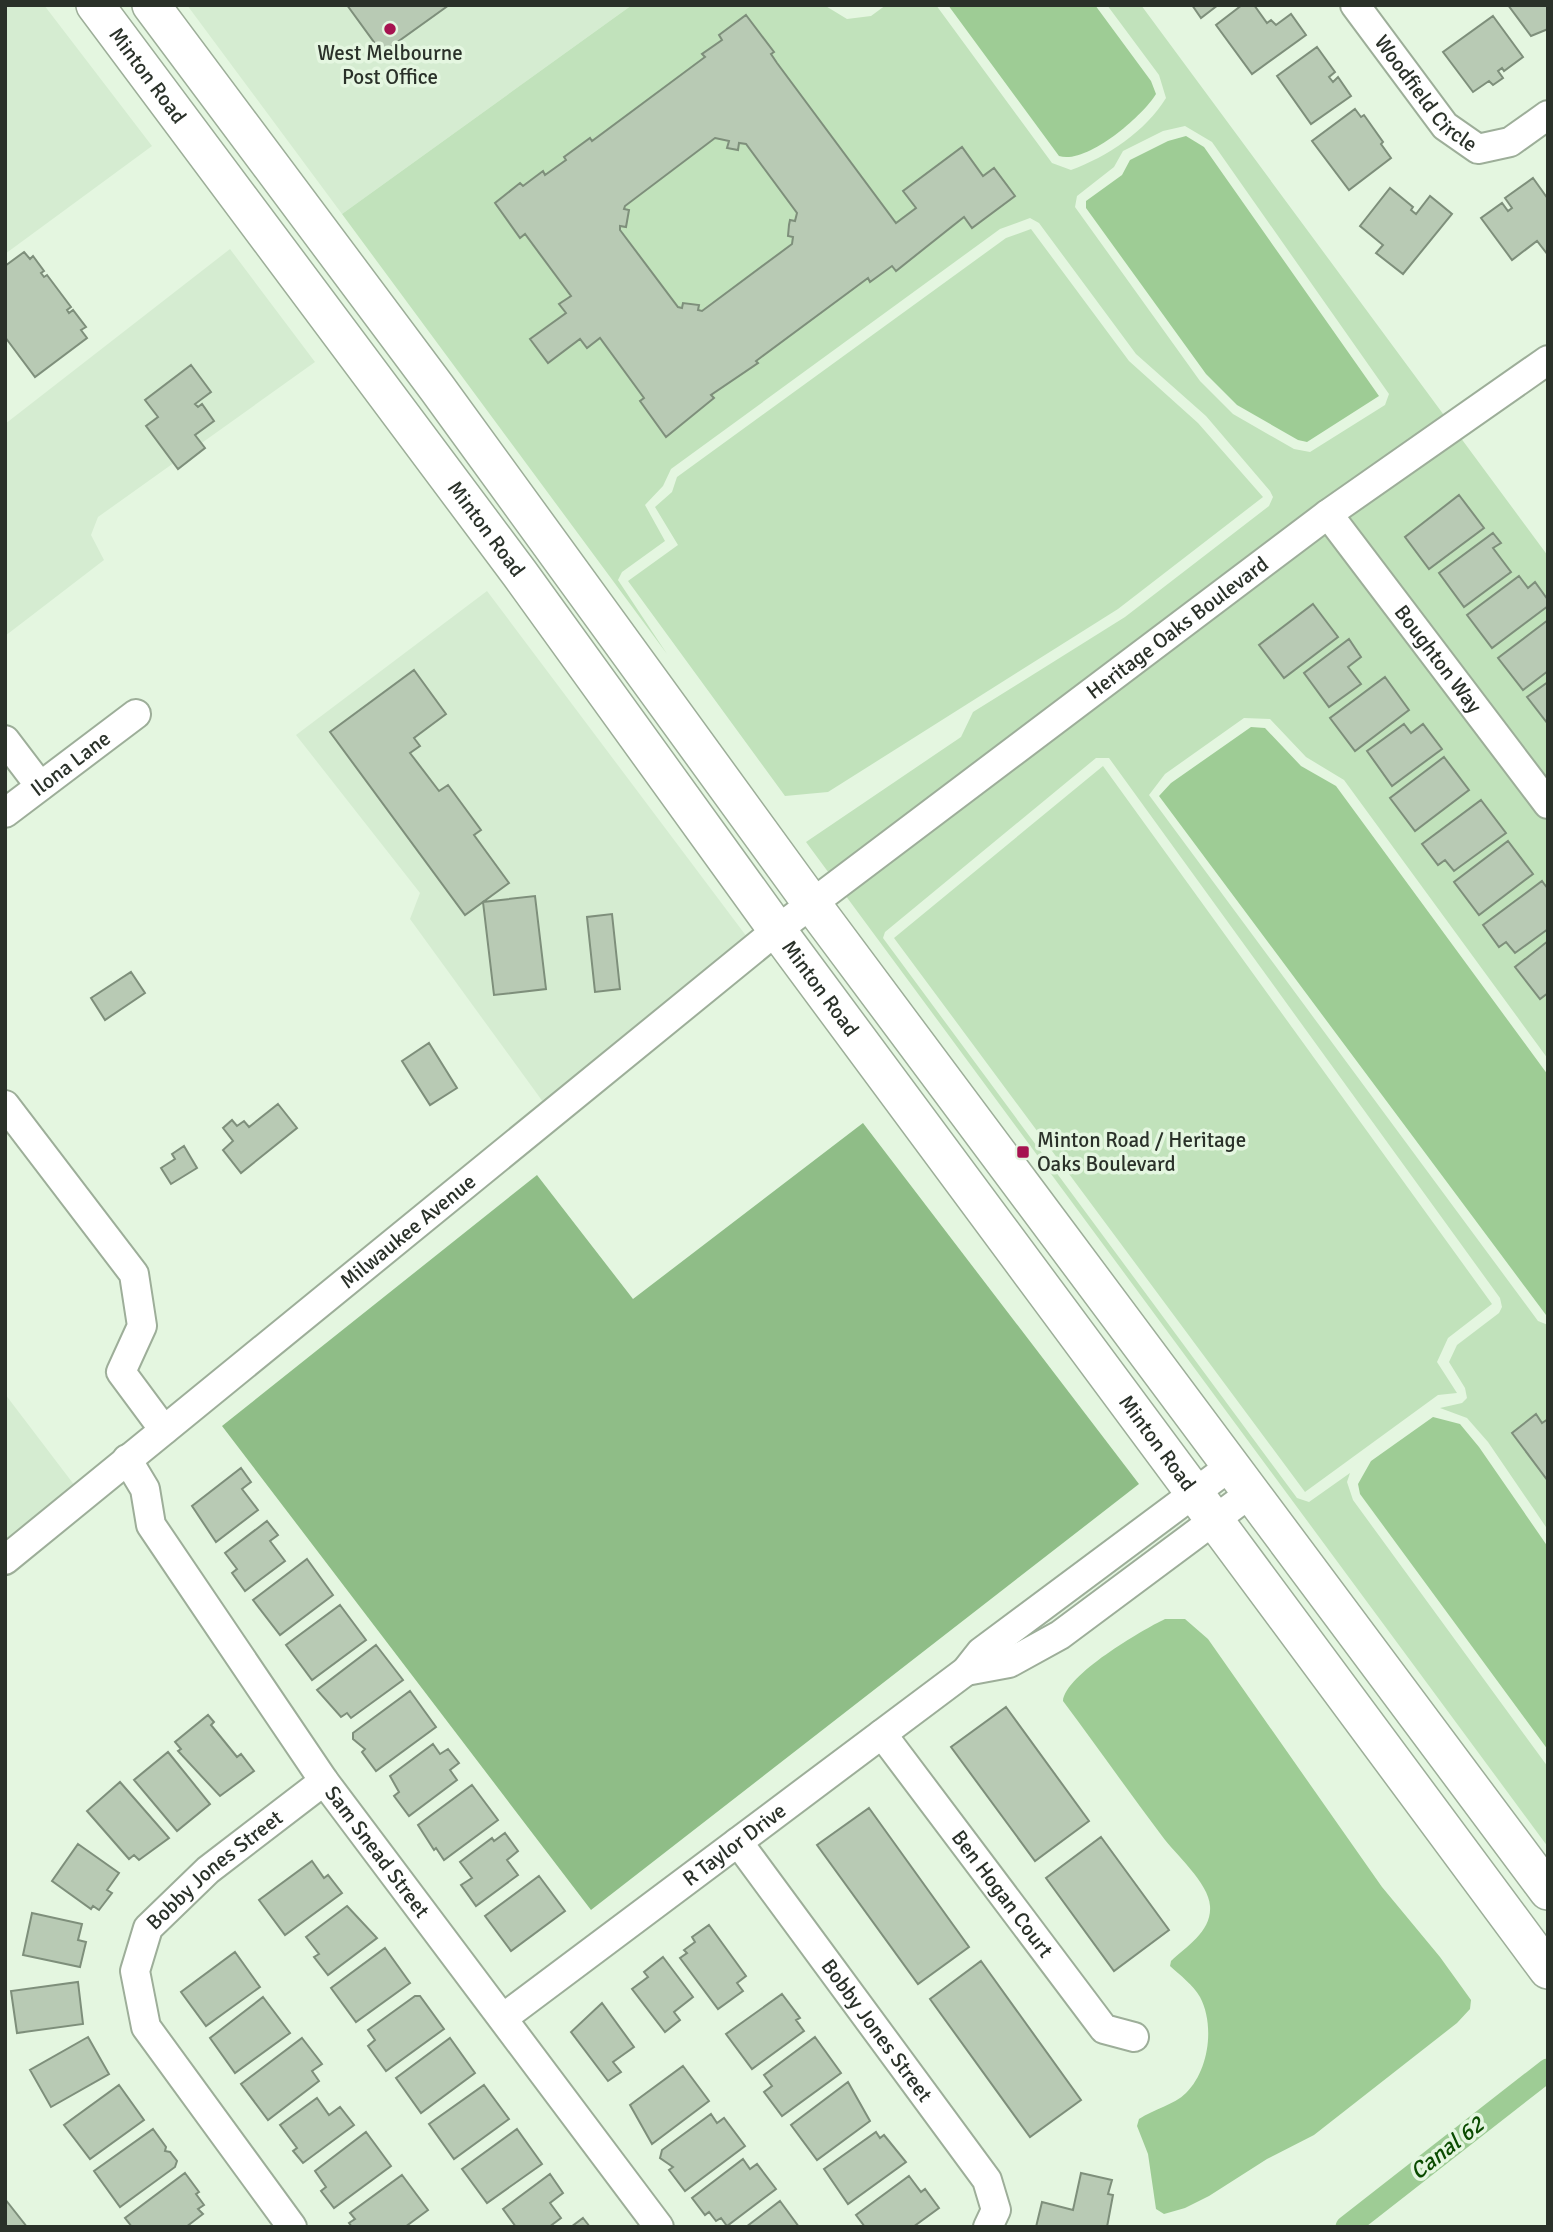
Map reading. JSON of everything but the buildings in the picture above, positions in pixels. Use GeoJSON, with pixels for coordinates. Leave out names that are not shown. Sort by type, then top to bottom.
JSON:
{"type":"FeatureCollection","features":[{"type":"Feature","properties":{"kind":"main road","name":"Minton Road"},"geometry":{"type":"LineString","coordinates":[[95,5],[520,574],[777,930],[1548,1970]]}},
{"type":"Feature","properties":{"kind":"main road","name":"Minton Road"},"geometry":{"type":"LineString","coordinates":[[151,5],[437,388],[811,904],[1548,1891]]}},
{"type":"Feature","properties":{"kind":"street","name":"Woodfield Circle"},"geometry":{"type":"LineString","coordinates":[[1355,5],[1445,126],[1478,149],[1510,142],[1548,115]]}},
{"type":"Feature","properties":{"kind":"street","name":"Heritage Oaks Boulevard"},"geometry":{"type":"LineString","coordinates":[[811,904],[1328,514],[1548,360]]}},
{"type":"Feature","properties":{"kind":"street","name":"Boughton Way"},"geometry":{"type":"LineString","coordinates":[[1328,514],[1548,804]]}},
{"type":"Feature","properties":{"kind":"street","name":"Ilona Lane"},"geometry":{"type":"LineString","coordinates":[[5,813],[136,714]]}},
{"type":"Feature","properties":{"kind":"street"},"geometry":{"type":"LineString","coordinates":[[5,740],[40,786]]}},
{"type":"Feature","properties":{"kind":"street","name":"Milwaukee Avenue"},"geometry":{"type":"LineString","coordinates":[[5,1560],[811,904]]}},
{"type":"Feature","properties":{"kind":"street"},"geometry":{"type":"LineString","coordinates":[[5,1105],[134,1274],[142,1326],[121,1372],[164,1430]]}},
{"type":"Feature","properties":{"kind":"street","name":"Sam Snead Street"},"geometry":{"type":"LineString","coordinates":[[127,1460],[145,1489],[150,1525],[324,1781],[659,2227]]}},
{"type":"Feature","properties":{"kind":"street","name":"R Taylor Drive"},"geometry":{"type":"LineString","coordinates":[[503,2018],[966,1671],[981,1652],[1101,1563],[1204,1507],[1242,1479]]}},
{"type":"Feature","properties":{"kind":"street","name":"R Taylor Drive"},"geometry":{"type":"LineString","coordinates":[[966,1671],[1009,1663],[1047,1642],[1121,1590],[1204,1507]]}},
{"type":"Feature","properties":{"kind":"street"},"geometry":{"type":"LineString","coordinates":[[1101,1563],[1121,1590]]}},
{"type":"Feature","properties":{"kind":"street"},"geometry":{"type":"LineString","coordinates":[[1030,1616],[1047,1642]]}},
{"type":"Feature","properties":{"kind":"street","name":"Ben Hogan Court"},"geometry":{"type":"LineString","coordinates":[[882,1734],[1104,2029],[1134,2037]]}},
{"type":"Feature","properties":{"kind":"street","name":"Bobby Jones Street"},"geometry":{"type":"LineString","coordinates":[[292,2227],[146,2027],[135,1972],[148,1928],[208,1870],[324,1781]]}},
{"type":"Feature","properties":{"kind":"street","name":"Bobby Jones Street"},"geometry":{"type":"LineString","coordinates":[[738,1842],[987,2180],[996,2210],[988,2227]]}},
{"type":"Feature","properties":{"kind":"shaded area"},"geometry":{"type":"Polygon","coordinates":[[[5,5],[44,5],[152,146],[5,254],[5,5]]]}},
{"type":"Feature","properties":{"kind":"shaded area"},"geometry":{"type":"Polygon","coordinates":[[[187,5],[632,5],[342,214],[187,5]]]}},
{"type":"Feature","properties":{"kind":"shaded area"},"geometry":{"type":"Polygon","coordinates":[[[632,5],[824,5],[847,19],[871,16],[886,5],[936,5],[1052,163],[1071,170],[1112,150],[1137,132],[1166,98],[1159,75],[1107,5],[1141,5],[1548,556],[1548,1059],[1344,780],[1306,757],[1270,719],[1244,718],[1165,774],[1149,795],[1538,1321],[1548,1325],[1548,1530],[1488,1442],[1467,1418],[1440,1408],[1462,1403],[1467,1398],[1465,1388],[1449,1362],[1457,1345],[1499,1313],[1502,1307],[1500,1298],[1109,758],[1096,758],[885,932],[883,938],[1297,1498],[1309,1502],[1350,1473],[1347,1482],[1353,1500],[1548,1767],[1548,1847],[806,842],[961,737],[973,712],[1125,617],[1269,506],[1273,497],[1270,491],[1206,416],[1136,354],[1039,223],[1030,218],[1000,229],[671,469],[663,486],[645,505],[665,541],[622,572],[618,580],[667,654],[342,214],[632,5]],[[1185,126],[1163,131],[1123,151],[1114,167],[1077,196],[1075,207],[1200,381],[1233,414],[1294,449],[1310,452],[1385,405],[1389,394],[1212,142],[1185,126]],[[712,128],[616,199],[611,220],[670,313],[695,320],[790,259],[809,222],[752,136],[712,128]]]}},
{"type":"Feature","properties":{"kind":"shaded area"},"geometry":{"type":"Polygon","coordinates":[[[948,5],[1095,5],[1151,81],[1156,94],[1139,115],[1098,146],[1070,157],[1059,156],[948,5]]]}},
{"type":"Feature","properties":{"kind":"shaded area"},"geometry":{"type":"Polygon","coordinates":[[[1186,136],[1204,147],[1379,396],[1307,442],[1298,440],[1237,405],[1206,374],[1086,208],[1086,201],[1122,175],[1130,160],[1168,141],[1186,136]]]}},
{"type":"Feature","properties":{"kind":"shaded area"},"geometry":{"type":"Polygon","coordinates":[[[715,138],[729,141],[728,147],[738,149],[739,143],[746,144],[797,213],[795,221],[790,220],[788,236],[793,237],[792,244],[702,311],[698,310],[699,305],[678,307],[620,230],[620,226],[626,226],[629,210],[624,209],[625,206],[715,138]]]}},
{"type":"Feature","properties":{"kind":"shaded area"},"geometry":{"type":"Polygon","coordinates":[[[1031,229],[1129,361],[1198,423],[1263,497],[1118,609],[828,792],[785,796],[628,581],[678,545],[655,507],[672,492],[677,477],[1006,238],[1031,229]]]}},
{"type":"Feature","properties":{"kind":"shaded area"},"geometry":{"type":"Polygon","coordinates":[[[230,249],[315,362],[98,517],[91,535],[104,560],[5,636],[5,424],[230,249]]]}},
{"type":"Feature","properties":{"kind":"shaded area"},"geometry":{"type":"Polygon","coordinates":[[[487,591],[747,937],[543,1102],[410,919],[420,893],[296,735],[487,591]]]}},
{"type":"Feature","properties":{"kind":"shaded area"},"geometry":{"type":"Polygon","coordinates":[[[1251,727],[1265,728],[1301,766],[1336,786],[1548,1075],[1546,1315],[1159,796],[1171,783],[1251,727]]]}},
{"type":"Feature","properties":{"kind":"shaded area"},"geometry":{"type":"Polygon","coordinates":[[[1103,766],[1492,1304],[1448,1338],[1437,1362],[1457,1393],[1438,1395],[1305,1492],[894,938],[1103,766]]]}},
{"type":"Feature","properties":{"kind":"shaded area"},"geometry":{"type":"Polygon","coordinates":[[[863,1123],[1139,1484],[591,1910],[222,1426],[537,1175],[633,1299],[863,1123]]]}},
{"type":"Feature","properties":{"kind":"shaded area"},"geometry":{"type":"Polygon","coordinates":[[[5,1394],[75,1486],[5,1543],[5,1394]]]}},
{"type":"Feature","properties":{"kind":"shaded area"},"geometry":{"type":"Polygon","coordinates":[[[1433,1417],[1460,1424],[1548,1547],[1548,1750],[1360,1494],[1358,1484],[1371,1461],[1433,1417]]]}},
{"type":"Feature","properties":{"kind":"shaded area"},"geometry":{"type":"Polygon","coordinates":[[[1165,1619],[1185,1619],[1208,1639],[1382,1887],[1440,1957],[1471,2000],[1470,2009],[1457,2023],[1314,2135],[1267,2159],[1209,2196],[1185,2208],[1164,2214],[1156,2209],[1148,2154],[1137,2126],[1139,2119],[1176,2101],[1186,2093],[1200,2073],[1208,2034],[1205,2008],[1194,1988],[1170,1966],[1171,1961],[1203,1930],[1210,1915],[1210,1906],[1198,1878],[1162,1836],[1063,1701],[1067,1690],[1077,1679],[1106,1654],[1165,1619]]]}},
{"type":"Feature","properties":{"kind":"waterway","name":"Canal 62"},"geometry":{"type":"LineString","coordinates":[[1347,2227],[1548,2070]]}},
{"type":"Feature","properties":{"kind":"place","name":"West Melbourne Post Office"},"geometry":{"type":"Point","coordinates":[390,29]}},
{"type":"Feature","properties":{"kind":"place","name":"Minton Road / Heritage Oaks Boulevard"},"geometry":{"type":"Point","coordinates":[1023,1152]}}]}
